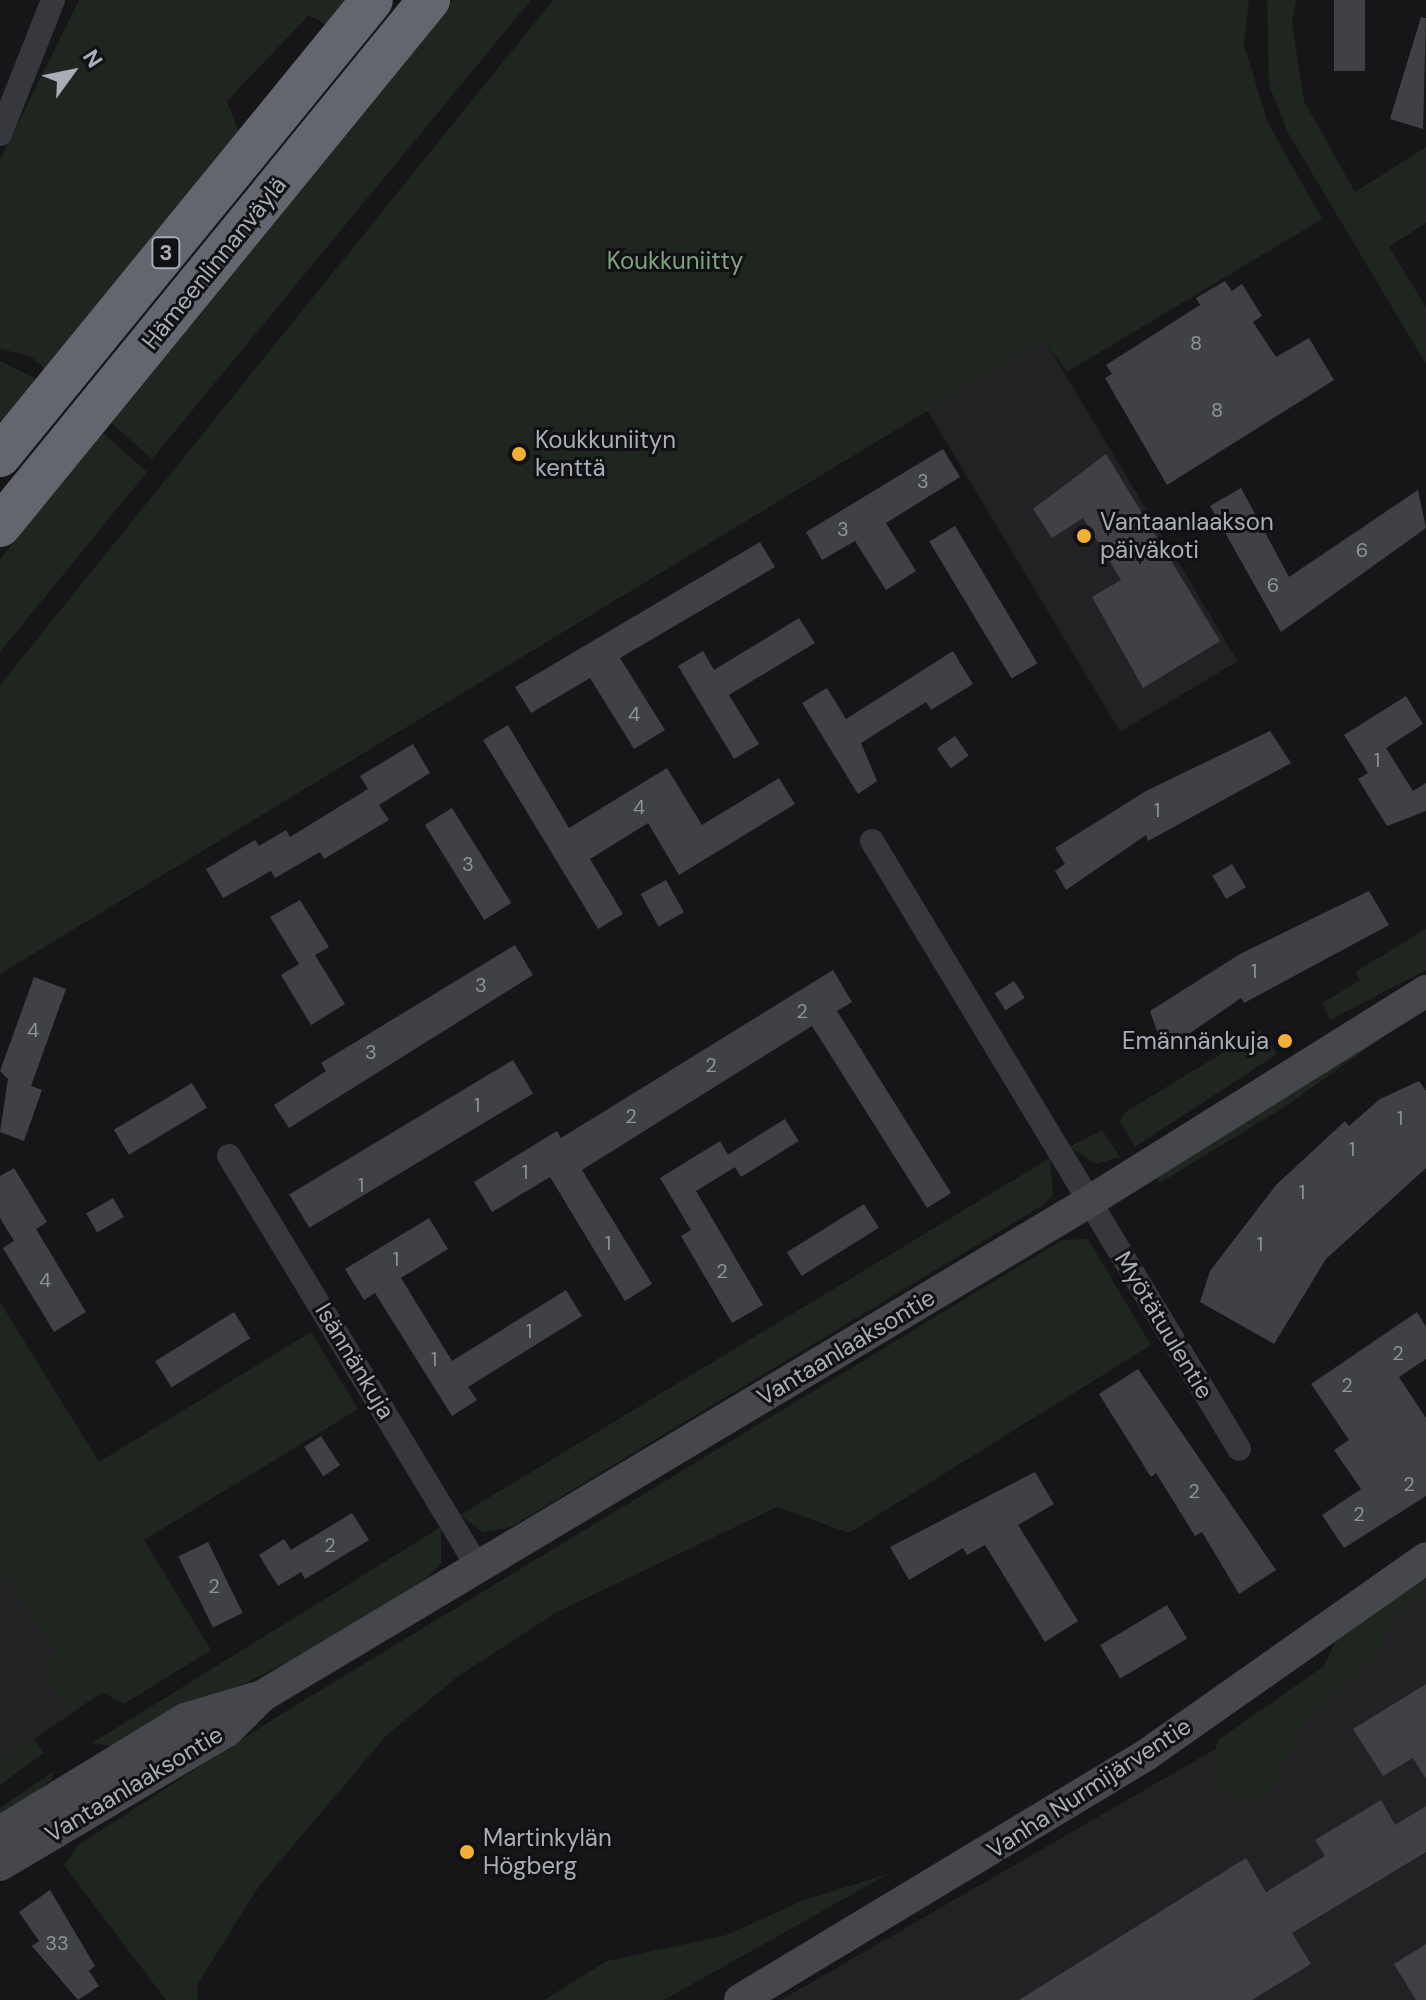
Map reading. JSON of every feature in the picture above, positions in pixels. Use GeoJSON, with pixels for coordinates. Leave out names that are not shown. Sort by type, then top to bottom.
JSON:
{"type":"FeatureCollection","features":[{"type":"Feature","properties":{"kind":"highway","name":"Hämeenlinnanväylä"},"geometry":{"type":"LineString","coordinates":[[0,456],[372,0]]}},
{"type":"Feature","properties":{"kind":"highway","name":"Hämeenlinnanväylä"},"geometry":{"type":"LineString","coordinates":[[0,526],[429,0]]}},
{"type":"Feature","properties":{"kind":"main road","name":"Vantaanlaaksontie"},"geometry":{"type":"LineString","coordinates":[[0,1865],[227,1731],[262,1696],[1090,1201],[1426,991]]}},
{"type":"Feature","properties":{"kind":"main road","name":"Vanha Nurmijärventie"},"geometry":{"type":"LineString","coordinates":[[740,2000],[1146,1755],[1426,1558]]}},
{"type":"Feature","properties":{"kind":"main road","name":"Vantaanlaaksontie"},"geometry":{"type":"LineString","coordinates":[[0,1832],[185,1719],[262,1696]]}},
{"type":"Feature","properties":{"kind":"street"},"geometry":{"type":"LineString","coordinates":[[0,134],[53,0]]}},
{"type":"Feature","properties":{"kind":"street"},"geometry":{"type":"LineString","coordinates":[[872,841],[1090,1201]]}},
{"type":"Feature","properties":{"kind":"street","name":"Isännänkuja"},"geometry":{"type":"LineString","coordinates":[[229,1156],[478,1567]]}},
{"type":"Feature","properties":{"kind":"street","name":"Myötätuulentie"},"geometry":{"type":"LineString","coordinates":[[1090,1201],[1239,1449]]}},
{"type":"Feature","properties":{"kind":"shaded area","name":"Vantaanlaakson päiväkoti"},"geometry":{"type":"Polygon","coordinates":[[[1044,339],[1238,661],[1120,732],[927,410],[1044,339]]]}},
{"type":"Feature","properties":{"kind":"shaded area"},"geometry":{"type":"Polygon","coordinates":[[[0,1543],[103,1692],[0,1762],[0,1543]]]}},
{"type":"Feature","properties":{"kind":"shaded area"},"geometry":{"type":"Polygon","coordinates":[[[1426,1579],[1426,2000],[781,2000],[1269,1718],[1426,1579]]]}},
{"type":"Feature","properties":{"kind":"green space"},"geometry":{"type":"Polygon","coordinates":[[[79,0],[345,0],[326,25],[309,15],[227,101],[238,131],[45,369],[30,356],[0,349],[0,160],[79,0]]]}},
{"type":"Feature","properties":{"kind":"green space"},"geometry":{"type":"Polygon","coordinates":[[[453,0],[531,0],[152,459],[110,422],[453,0]]]}},
{"type":"Feature","properties":{"kind":"green space","name":"Koukkuniitty"},"geometry":{"type":"Polygon","coordinates":[[[553,0],[1249,0],[1244,45],[1268,123],[1322,219],[1067,372],[1044,340],[0,974],[0,685],[553,0]]]}},
{"type":"Feature","properties":{"kind":"green space"},"geometry":{"type":"Polygon","coordinates":[[[1267,0],[1296,0],[1292,22],[1304,101],[1355,192],[1426,147],[1426,223],[1389,247],[1426,307],[1426,364],[1288,133],[1269,85],[1267,0]]]}},
{"type":"Feature","properties":{"kind":"green space"},"geometry":{"type":"Polygon","coordinates":[[[0,361],[37,379],[0,422],[0,361]]]}},
{"type":"Feature","properties":{"kind":"green space"},"geometry":{"type":"Polygon","coordinates":[[[102,432],[147,472],[0,652],[0,559],[102,432]]]}},
{"type":"Feature","properties":{"kind":"green space"},"geometry":{"type":"Polygon","coordinates":[[[1426,929],[1426,970],[1330,1020],[1322,1003],[1360,980],[1355,972],[1426,929]]]}},
{"type":"Feature","properties":{"kind":"green space"},"geometry":{"type":"Polygon","coordinates":[[[1260,1030],[1277,1054],[1135,1147],[1120,1121],[1124,1113],[1260,1030]]]}},
{"type":"Feature","properties":{"kind":"green space"},"geometry":{"type":"Polygon","coordinates":[[[1384,1036],[1286,1106],[1160,1183],[1155,1177],[1384,1036]]]}},
{"type":"Feature","properties":{"kind":"green space"},"geometry":{"type":"Polygon","coordinates":[[[1102,1130],[1120,1157],[1096,1164],[1069,1147],[1102,1130]]]}},
{"type":"Feature","properties":{"kind":"green space"},"geometry":{"type":"Polygon","coordinates":[[[1050,1158],[1053,1195],[1043,1205],[511,1527],[483,1532],[460,1515],[1050,1158]]]}},
{"type":"Feature","properties":{"kind":"green space"},"geometry":{"type":"Polygon","coordinates":[[[1088,1239],[1151,1345],[849,1533],[777,1507],[557,1612],[457,1677],[386,1736],[259,1886],[197,1985],[198,2000],[166,2000],[64,1865],[78,1845],[275,1718],[1062,1240],[1088,1239]]]}},
{"type":"Feature","properties":{"kind":"green space"},"geometry":{"type":"Polygon","coordinates":[[[0,1302],[99,1462],[311,1332],[358,1409],[144,1540],[211,1650],[124,1704],[103,1692],[69,1713],[41,1665],[57,1653],[0,1573],[0,1302]]]}},
{"type":"Feature","properties":{"kind":"green space"},"geometry":{"type":"Polygon","coordinates":[[[441,1527],[441,1563],[426,1580],[290,1661],[118,1747],[92,1743],[441,1527]]]}},
{"type":"Feature","properties":{"kind":"green space"},"geometry":{"type":"Polygon","coordinates":[[[1426,1570],[1426,1592],[1390,1619],[1382,1652],[1306,1723],[1268,1796],[1244,1802],[1220,1792],[1212,1764],[1218,1740],[1324,1666],[1338,1636],[1426,1570]]]}},
{"type":"Feature","properties":{"kind":"green space"},"geometry":{"type":"Polygon","coordinates":[[[33,1737],[44,1753],[0,1785],[0,1762],[33,1737]]]}},
{"type":"Feature","properties":{"kind":"green space"},"geometry":{"type":"Polygon","coordinates":[[[54,1771],[52,1779],[0,1822],[0,1808],[54,1771]]]}},
{"type":"Feature","properties":{"kind":"green space"},"geometry":{"type":"Polygon","coordinates":[[[888,1874],[664,2000],[544,2000],[607,1961],[727,1935],[804,1900],[888,1874]]]}},
{"type":"Feature","properties":{"kind":"building"},"geometry":{"type":"Polygon","coordinates":[[[1334,0],[1365,0],[1365,71],[1334,71],[1334,0]]]}},
{"type":"Feature","properties":{"kind":"building"},"geometry":{"type":"Polygon","coordinates":[[[1421,17],[1426,18],[1423,129],[1390,119],[1421,17]]]}},
{"type":"Feature","properties":{"kind":"building"},"geometry":{"type":"Polygon","coordinates":[[[1225,281],[1232,291],[1242,284],[1262,316],[1253,322],[1276,357],[1309,338],[1334,380],[1167,485],[1105,378],[1112,374],[1106,365],[1200,305],[1196,298],[1225,281]]]}},
{"type":"Feature","properties":{"kind":"building"},"geometry":{"type":"Polygon","coordinates":[[[943,449],[960,477],[886,523],[916,571],[886,590],[855,541],[822,560],[806,532],[943,449]]]}},
{"type":"Feature","properties":{"kind":"building"},"geometry":{"type":"Polygon","coordinates":[[[1106,454],[1220,641],[1143,688],[1092,597],[1121,580],[1083,518],[1052,538],[1033,509],[1106,454]]]}},
{"type":"Feature","properties":{"kind":"building"},"geometry":{"type":"Polygon","coordinates":[[[1241,488],[1289,577],[1418,490],[1426,528],[1281,632],[1210,506],[1241,488]]]}},
{"type":"Feature","properties":{"kind":"building"},"geometry":{"type":"Polygon","coordinates":[[[955,526],[1037,663],[1012,679],[929,541],[955,526]]]}},
{"type":"Feature","properties":{"kind":"building"},"geometry":{"type":"Polygon","coordinates":[[[760,542],[775,567],[620,658],[665,730],[634,749],[590,678],[531,713],[515,687],[760,542]]]}},
{"type":"Feature","properties":{"kind":"building"},"geometry":{"type":"Polygon","coordinates":[[[799,618],[815,643],[729,695],[759,744],[734,759],[678,666],[703,651],[714,670],[799,618]]]}},
{"type":"Feature","properties":{"kind":"building"},"geometry":{"type":"Polygon","coordinates":[[[953,651],[973,684],[931,710],[926,702],[861,743],[877,781],[858,794],[802,703],[827,688],[846,719],[953,651]]]}},
{"type":"Feature","properties":{"kind":"building"},"geometry":{"type":"Polygon","coordinates":[[[1406,696],[1423,724],[1386,748],[1413,791],[1426,783],[1426,811],[1387,826],[1358,779],[1368,773],[1344,735],[1406,696]]]}},
{"type":"Feature","properties":{"kind":"building"},"geometry":{"type":"Polygon","coordinates":[[[508,725],[569,828],[667,768],[702,825],[779,778],[795,804],[679,875],[648,823],[590,859],[623,914],[598,929],[483,740],[508,725]]]}},
{"type":"Feature","properties":{"kind":"building"},"geometry":{"type":"Polygon","coordinates":[[[1270,731],[1291,763],[1148,841],[1146,835],[1066,890],[1055,871],[1065,864],[1055,848],[1146,791],[1270,731]]]}},
{"type":"Feature","properties":{"kind":"building"},"geometry":{"type":"Polygon","coordinates":[[[955,736],[969,756],[951,768],[937,749],[955,736]]]}},
{"type":"Feature","properties":{"kind":"building"},"geometry":{"type":"Polygon","coordinates":[[[413,744],[430,773],[379,805],[389,820],[324,859],[320,852],[275,878],[271,871],[223,898],[206,869],[255,840],[259,846],[286,830],[290,837],[368,789],[360,776],[413,744]]]}},
{"type":"Feature","properties":{"kind":"building"},"geometry":{"type":"Polygon","coordinates":[[[452,808],[511,903],[484,920],[425,825],[452,808]]]}},
{"type":"Feature","properties":{"kind":"building"},"geometry":{"type":"Polygon","coordinates":[[[1232,864],[1246,887],[1226,899],[1212,876],[1232,864]]]}},
{"type":"Feature","properties":{"kind":"building"},"geometry":{"type":"Polygon","coordinates":[[[666,880],[684,912],[659,926],[641,894],[666,880]]]}},
{"type":"Feature","properties":{"kind":"building"},"geometry":{"type":"Polygon","coordinates":[[[1369,891],[1389,925],[1244,1003],[1241,998],[1164,1051],[1150,1011],[1240,954],[1369,891]]]}},
{"type":"Feature","properties":{"kind":"building"},"geometry":{"type":"Polygon","coordinates":[[[300,900],[329,947],[315,955],[345,1004],[311,1025],[281,975],[299,964],[270,917],[300,900]]]}},
{"type":"Feature","properties":{"kind":"building"},"geometry":{"type":"Polygon","coordinates":[[[515,945],[533,975],[289,1128],[274,1105],[326,1071],[321,1063],[515,945]]]}},
{"type":"Feature","properties":{"kind":"building"},"geometry":{"type":"Polygon","coordinates":[[[833,970],[852,1002],[837,1011],[951,1193],[927,1208],[812,1026],[582,1170],[652,1284],[625,1301],[550,1177],[492,1212],[474,1182],[557,1131],[561,1138],[833,970]]]}},
{"type":"Feature","properties":{"kind":"building"},"geometry":{"type":"Polygon","coordinates":[[[34,977],[66,989],[31,1086],[42,1090],[24,1141],[0,1132],[8,1079],[0,1071],[34,977]]]}},
{"type":"Feature","properties":{"kind":"building"},"geometry":{"type":"Polygon","coordinates":[[[1014,981],[1025,998],[1006,1010],[995,994],[1014,981]]]}},
{"type":"Feature","properties":{"kind":"building"},"geometry":{"type":"Polygon","coordinates":[[[513,1060],[533,1093],[309,1228],[289,1194],[513,1060]]]}},
{"type":"Feature","properties":{"kind":"building"},"geometry":{"type":"Polygon","coordinates":[[[1419,1081],[1426,1091],[1426,1168],[1326,1259],[1274,1344],[1200,1302],[1210,1271],[1276,1185],[1345,1121],[1349,1126],[1380,1099],[1419,1081]]]}},
{"type":"Feature","properties":{"kind":"building"},"geometry":{"type":"Polygon","coordinates":[[[192,1083],[207,1108],[129,1155],[114,1130],[192,1083]]]}},
{"type":"Feature","properties":{"kind":"building"},"geometry":{"type":"Polygon","coordinates":[[[785,1119],[799,1141],[741,1177],[727,1155],[785,1119]]]}},
{"type":"Feature","properties":{"kind":"building"},"geometry":{"type":"Polygon","coordinates":[[[720,1141],[735,1167],[696,1191],[763,1305],[732,1323],[681,1236],[691,1230],[660,1178],[720,1141]]]}},
{"type":"Feature","properties":{"kind":"building"},"geometry":{"type":"Polygon","coordinates":[[[14,1168],[47,1222],[36,1229],[86,1312],[54,1332],[3,1248],[14,1241],[0,1218],[0,1176],[14,1168]]]}},
{"type":"Feature","properties":{"kind":"building"},"geometry":{"type":"Polygon","coordinates":[[[113,1198],[124,1217],[97,1233],[86,1214],[113,1198]]]}},
{"type":"Feature","properties":{"kind":"building"},"geometry":{"type":"Polygon","coordinates":[[[864,1204],[879,1228],[802,1276],[787,1252],[864,1204]]]}},
{"type":"Feature","properties":{"kind":"building"},"geometry":{"type":"Polygon","coordinates":[[[429,1218],[448,1249],[401,1278],[452,1361],[566,1290],[582,1316],[468,1387],[477,1400],[452,1416],[375,1293],[364,1300],[345,1269],[429,1218]]]}},
{"type":"Feature","properties":{"kind":"building"},"geometry":{"type":"Polygon","coordinates":[[[234,1312],[250,1338],[172,1388],[155,1361],[234,1312]]]}},
{"type":"Feature","properties":{"kind":"building"},"geometry":{"type":"Polygon","coordinates":[[[1417,1312],[1426,1327],[1426,1359],[1399,1377],[1426,1418],[1426,1496],[1344,1548],[1322,1515],[1361,1489],[1334,1450],[1349,1440],[1311,1384],[1417,1312]]]}},
{"type":"Feature","properties":{"kind":"building"},"geometry":{"type":"Polygon","coordinates":[[[1138,1369],[1276,1570],[1239,1594],[1202,1532],[1195,1536],[1156,1473],[1151,1477],[1099,1394],[1138,1369]]]}},
{"type":"Feature","properties":{"kind":"building"},"geometry":{"type":"Polygon","coordinates":[[[321,1436],[340,1465],[323,1476],[304,1447],[321,1436]]]}},
{"type":"Feature","properties":{"kind":"building"},"geometry":{"type":"Polygon","coordinates":[[[1035,1472],[1054,1504],[1018,1525],[1078,1621],[1045,1642],[985,1545],[967,1555],[963,1548],[909,1580],[890,1547],[1035,1472]]]}},
{"type":"Feature","properties":{"kind":"building"},"geometry":{"type":"Polygon","coordinates":[[[352,1513],[369,1540],[305,1579],[301,1572],[278,1586],[259,1555],[284,1539],[291,1550],[352,1513]]]}},
{"type":"Feature","properties":{"kind":"building"},"geometry":{"type":"Polygon","coordinates":[[[208,1542],[243,1613],[213,1627],[178,1556],[208,1542]]]}},
{"type":"Feature","properties":{"kind":"building"},"geometry":{"type":"Polygon","coordinates":[[[1167,1605],[1187,1638],[1120,1679],[1100,1645],[1167,1605]]]}},
{"type":"Feature","properties":{"kind":"building"},"geometry":{"type":"Polygon","coordinates":[[[1426,1684],[1426,1779],[1413,1758],[1383,1776],[1353,1729],[1426,1684]]]}},
{"type":"Feature","properties":{"kind":"building"},"geometry":{"type":"Polygon","coordinates":[[[1381,1800],[1395,1825],[1426,1806],[1426,1852],[1292,1933],[1311,1964],[1252,2000],[1019,2000],[1246,1858],[1266,1892],[1325,1856],[1315,1840],[1381,1800]]]}},
{"type":"Feature","properties":{"kind":"building"},"geometry":{"type":"Polygon","coordinates":[[[50,1890],[95,1966],[89,1971],[99,1986],[78,2000],[32,1946],[39,1941],[19,1912],[50,1890]]]}},
{"type":"Feature","properties":{"kind":"building"},"geometry":{"type":"Polygon","coordinates":[[[1426,1944],[1426,2000],[1416,2000],[1394,1964],[1426,1944]]]}},
{"type":"Feature","properties":{"kind":"place","name":"Koukkuniityn kenttä"},"geometry":{"type":"Point","coordinates":[519,454]}},
{"type":"Feature","properties":{"kind":"place","name":"Vantaanlaakson päiväkoti"},"geometry":{"type":"Point","coordinates":[1084,536]}},
{"type":"Feature","properties":{"kind":"place","name":"Emännänkuja"},"geometry":{"type":"Point","coordinates":[1285,1041]}},
{"type":"Feature","properties":{"kind":"place","name":"Martinkylän Högberg"},"geometry":{"type":"Point","coordinates":[467,1852]}}]}
